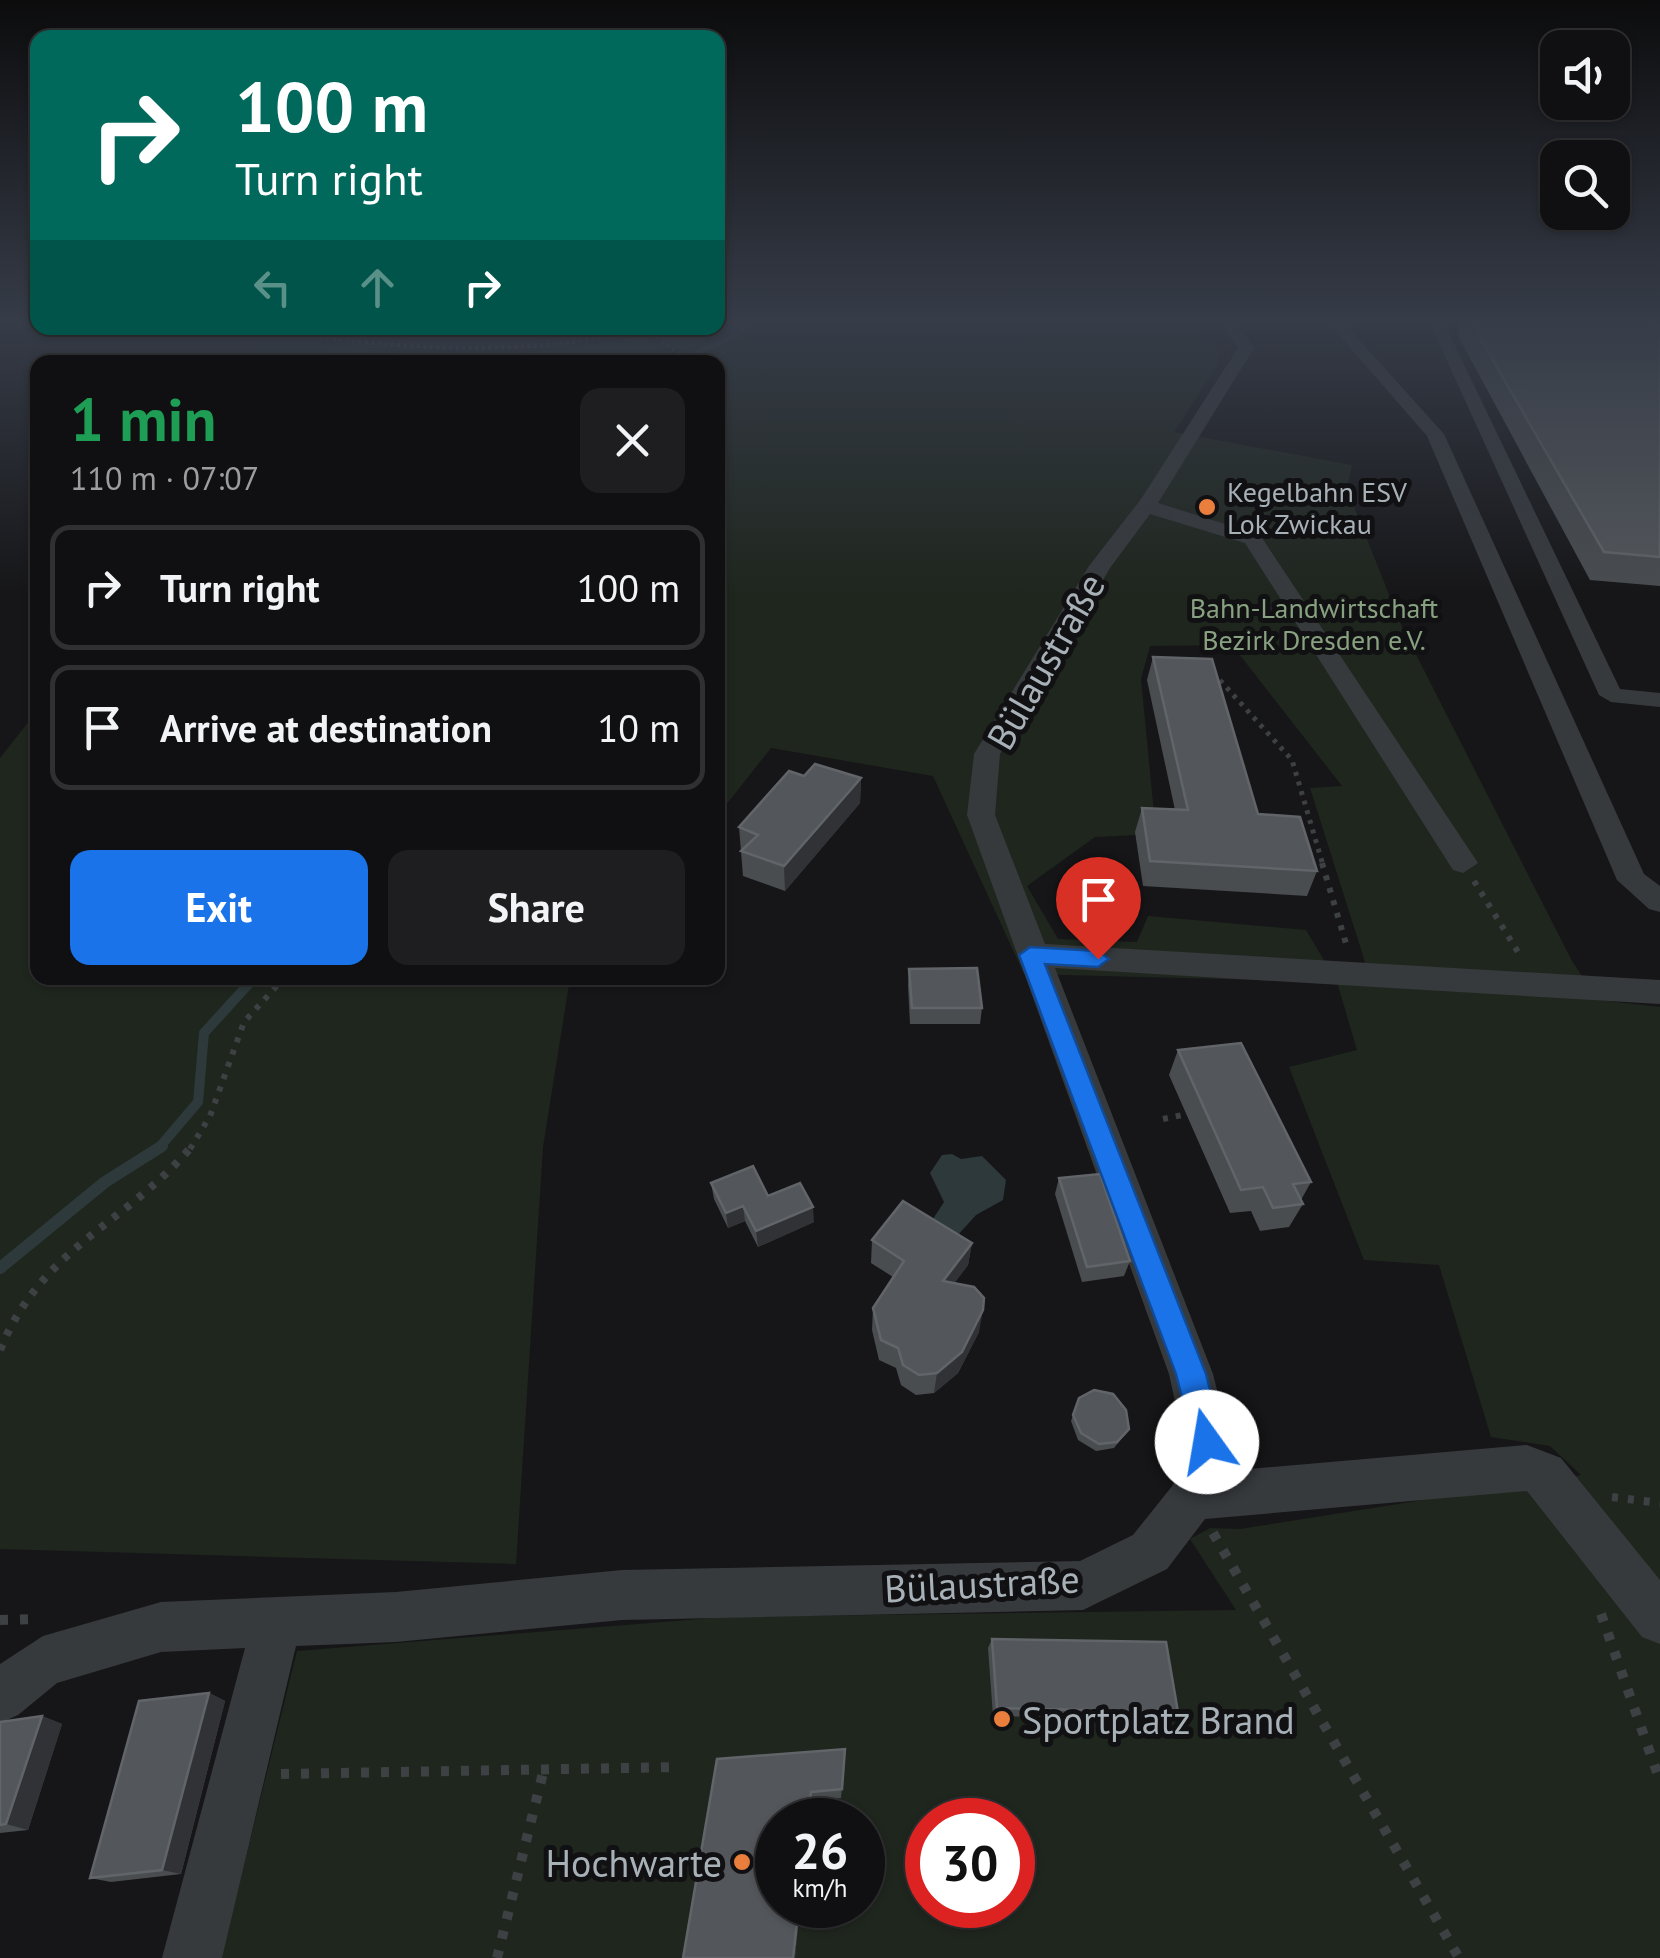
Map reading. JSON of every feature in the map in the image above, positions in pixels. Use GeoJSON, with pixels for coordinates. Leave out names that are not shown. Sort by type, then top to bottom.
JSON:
{"type":"FeatureCollection","features":[{"type":"Feature","properties":{"kind":"street","name":"Bülaustraße"},"geometry":{"type":"LineString","coordinates":[[0,1698],[43,1662],[160,1627],[396,1618],[622,1595],[1082,1585],[1150,1552],[1198,1490],[1207,1442],[1191,1374],[1030,955],[982,815],[986,754],[1100,566],[1146,506],[1205,412]]}},
{"type":"Feature","properties":{"kind":"street"},"geometry":{"type":"LineString","coordinates":[[1416,412],[1435,434],[1632,880],[1660,902]]}},
{"type":"Feature","properties":{"kind":"street"},"geometry":{"type":"LineString","coordinates":[[1481,412],[1611,696],[1660,700]]}},
{"type":"Feature","properties":{"kind":"street"},"geometry":{"type":"LineString","coordinates":[[1146,506],[1254,539],[1463,863]]}},
{"type":"Feature","properties":{"kind":"street"},"geometry":{"type":"LineString","coordinates":[[1030,955],[1660,992]]}},
{"type":"Feature","properties":{"kind":"street"},"geometry":{"type":"LineString","coordinates":[[1193,1497],[1527,1468],[1545,1474],[1660,1620]]}},
{"type":"Feature","properties":{"kind":"street"},"geometry":{"type":"LineString","coordinates":[[192,1958],[277,1622]]}},
{"type":"Feature","properties":{"kind":"path"},"geometry":{"type":"LineString","coordinates":[[1200,675],[1218,678],[1292,760],[1355,972]]}},
{"type":"Feature","properties":{"kind":"path"},"geometry":{"type":"LineString","coordinates":[[1463,863],[1518,952]]}},
{"type":"Feature","properties":{"kind":"path"},"geometry":{"type":"LineString","coordinates":[[0,1350],[26,1290],[156,1183],[193,1146],[211,1117],[239,1031],[252,1009],[277,985]]}},
{"type":"Feature","properties":{"kind":"path"},"geometry":{"type":"LineString","coordinates":[[1163,1119],[1187,1114]]}},
{"type":"Feature","properties":{"kind":"path"},"geometry":{"type":"LineString","coordinates":[[1193,1497],[1459,1958]]}},
{"type":"Feature","properties":{"kind":"path"},"geometry":{"type":"LineString","coordinates":[[1596,1600],[1660,1780]]}},
{"type":"Feature","properties":{"kind":"path"},"geometry":{"type":"LineString","coordinates":[[240,1774],[680,1767]]}},
{"type":"Feature","properties":{"kind":"path"},"geometry":{"type":"LineString","coordinates":[[497,1958],[544,1769]]}},
{"type":"Feature","properties":{"kind":"green space","name":"Bahn-Landwirtschaft Bezirk Dresden e.V."},"geometry":{"type":"Polygon","coordinates":[[[725,412],[1187,412],[1174,432],[1352,465],[1347,489],[1402,627],[1572,961],[1598,1000],[1660,1007],[1660,1958],[221,1958],[297,1651],[726,1617],[1236,1610],[1190,1539],[1210,1528],[1240,1529],[1581,1475],[1550,1446],[1491,1437],[1439,1265],[1364,1260],[1289,1067],[1357,1050],[1337,982],[1024,974],[933,776],[771,748],[725,806],[725,412]],[[1232,645],[1150,646],[1141,679],[1156,834],[1095,837],[1027,886],[1058,939],[1137,942],[1148,916],[1306,930],[1337,982],[1371,981],[1310,788],[1342,786],[1232,645]]]}},
{"type":"Feature","properties":{"kind":"green space"},"geometry":{"type":"Polygon","coordinates":[[[30,720],[30,985],[569,985],[543,1147],[516,1564],[0,1549],[0,758],[30,720]]]}},
{"type":"Feature","properties":{"kind":"shaded area"},"geometry":{"type":"Polygon","coordinates":[[[952,1154],[961,1159],[982,1156],[1006,1180],[1003,1200],[976,1215],[957,1236],[933,1219],[944,1202],[930,1173],[942,1155],[952,1154]]]}},
{"type":"Feature","properties":{"kind":"building"},"geometry":{"type":"Polygon","coordinates":[[[1523,412],[1660,412],[1660,557],[1604,552],[1523,412]]]}},
{"type":"Feature","properties":{"kind":"building"},"geometry":{"type":"Polygon","coordinates":[[[1153,657],[1212,659],[1258,814],[1300,817],[1317,871],[1150,861],[1142,808],[1188,810],[1153,657]]]}},
{"type":"Feature","properties":{"kind":"building"},"geometry":{"type":"Polygon","coordinates":[[[815,764],[861,778],[784,866],[741,851],[758,835],[739,827],[789,771],[804,776],[815,764]]]}},
{"type":"Feature","properties":{"kind":"building"},"geometry":{"type":"Polygon","coordinates":[[[977,968],[982,1008],[912,1008],[909,969],[977,968]]]}},
{"type":"Feature","properties":{"kind":"building"},"geometry":{"type":"Polygon","coordinates":[[[1241,1043],[1311,1182],[1293,1184],[1303,1204],[1273,1208],[1263,1187],[1241,1190],[1178,1050],[1241,1043]]]}},
{"type":"Feature","properties":{"kind":"building"},"geometry":{"type":"Polygon","coordinates":[[[753,1166],[768,1196],[800,1183],[813,1207],[756,1231],[743,1206],[726,1213],[711,1183],[753,1166]]]}},
{"type":"Feature","properties":{"kind":"building"},"geometry":{"type":"Polygon","coordinates":[[[1100,1174],[1130,1261],[1087,1267],[1059,1178],[1100,1174]]]}},
{"type":"Feature","properties":{"kind":"building"},"geometry":{"type":"Polygon","coordinates":[[[903,1201],[972,1243],[943,1281],[974,1287],[984,1298],[983,1310],[962,1352],[937,1373],[919,1375],[903,1365],[898,1348],[881,1340],[873,1308],[904,1261],[872,1240],[903,1201]]]}},
{"type":"Feature","properties":{"kind":"building"},"geometry":{"type":"Polygon","coordinates":[[[1094,1390],[1113,1394],[1126,1410],[1129,1429],[1117,1442],[1099,1444],[1081,1433],[1073,1415],[1079,1398],[1094,1390]]]}},
{"type":"Feature","properties":{"kind":"building"},"geometry":{"type":"Polygon","coordinates":[[[992,1639],[1166,1642],[1178,1712],[997,1708],[992,1639]]]}},
{"type":"Feature","properties":{"kind":"building"},"geometry":{"type":"Polygon","coordinates":[[[209,1693],[162,1870],[90,1878],[139,1701],[209,1693]]]}},
{"type":"Feature","properties":{"kind":"building"},"geometry":{"type":"Polygon","coordinates":[[[42,1716],[6,1824],[0,1825],[0,1722],[42,1716]]]}},
{"type":"Feature","properties":{"kind":"building","name":"Hochwarte"},"geometry":{"type":"Polygon","coordinates":[[[845,1749],[842,1789],[811,1792],[810,1798],[755,1798],[755,1928],[796,1928],[793,1958],[683,1958],[717,1759],[845,1749]]]}},
{"type":"Feature","properties":{"kind":"waterway"},"geometry":{"type":"LineString","coordinates":[[159,1148],[198,1102],[204,1033],[248,985]]}},
{"type":"Feature","properties":{"kind":"waterway"},"geometry":{"type":"LineString","coordinates":[[0,1268],[105,1182],[159,1148]]}},
{"type":"Feature","properties":{"kind":"place","name":"Kegelbahn ESV Lok Zwickau"},"geometry":{"type":"Point","coordinates":[1207,507]}},
{"type":"Feature","properties":{"kind":"place","name":"Sportplatz Brand"},"geometry":{"type":"Point","coordinates":[1002,1719]}},
{"type":"Feature","properties":{"kind":"place","name":"Hochwarte"},"geometry":{"type":"Point","coordinates":[742,1862]}},
{"type":"Feature","properties":{"kind":"route"},"geometry":{"type":"LineString","coordinates":[[1098,959],[1030,955],[1191,1374],[1207,1442]]}}]}
